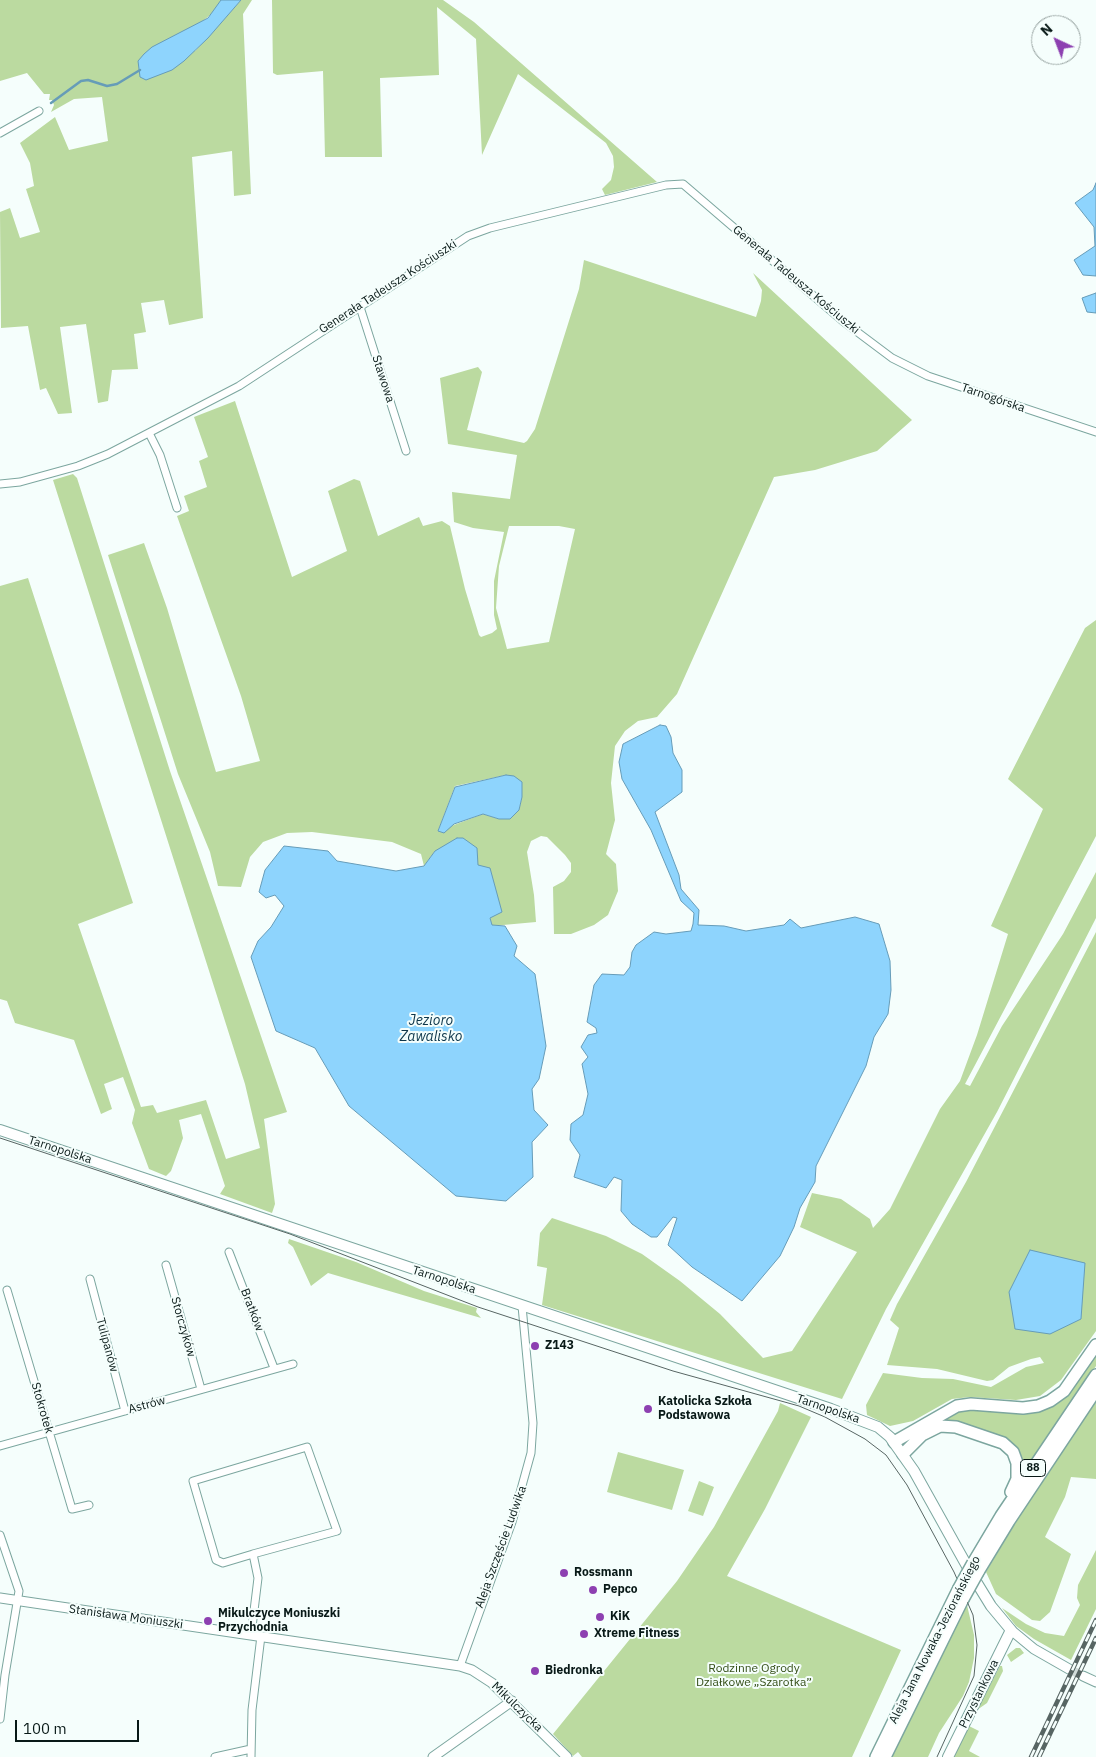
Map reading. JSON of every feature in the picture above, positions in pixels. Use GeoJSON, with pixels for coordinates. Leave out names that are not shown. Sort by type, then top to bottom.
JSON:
{"type":"FeatureCollection","features":[{"type":"Feature","properties":{"kind":"main road","name":"Tarnopolska"},"geometry":{"type":"LineString","coordinates":[[0,1130],[831,1409],[871,1424],[890,1438]]}},
{"type":"Feature","properties":{"kind":"main road"},"geometry":{"type":"LineString","coordinates":[[1011,1630],[975,1581],[903,1454],[890,1438],[957,1406],[970,1404],[1023,1408],[1038,1406],[1050,1401],[1064,1391],[1096,1345]]}},
{"type":"Feature","properties":{"kind":"main road","name":"Aleja Jana Nowaka-Jeziorańskiego"},"geometry":{"type":"LineString","coordinates":[[976,1568],[1001,1516],[1096,1375]]}},
{"type":"Feature","properties":{"kind":"main road","name":"Aleja Jana Nowaka-Jeziorańskiego"},"geometry":{"type":"LineString","coordinates":[[876,1757],[960,1594],[1096,1390]]}},
{"type":"Feature","properties":{"kind":"main road"},"geometry":{"type":"LineString","coordinates":[[903,1454],[927,1432],[940,1426],[956,1427],[1004,1443],[1013,1452],[1017,1463],[1017,1480],[1001,1516]]}},
{"type":"Feature","properties":{"kind":"main road","name":"Aleja Jana Nowaka-Jeziorańskiego"},"geometry":{"type":"LineString","coordinates":[[885,1757],[960,1594]]}},
{"type":"Feature","properties":{"kind":"main road","name":"Przystankowa"},"geometry":{"type":"LineString","coordinates":[[948,1757],[1011,1630]]}},
{"type":"Feature","properties":{"kind":"street"},"geometry":{"type":"LineString","coordinates":[[0,133],[39,111]]}},
{"type":"Feature","properties":{"kind":"street","name":"Generała Tadeusza Kościuszki"},"geometry":{"type":"LineString","coordinates":[[0,484],[20,482],[76,467],[149,433],[239,386],[468,236],[490,228],[666,185],[683,184],[844,322],[892,358]]}},
{"type":"Feature","properties":{"kind":"street","name":"Stawowa"},"geometry":{"type":"LineString","coordinates":[[360,307],[406,451]]}},
{"type":"Feature","properties":{"kind":"street","name":"Tarnogórska"},"geometry":{"type":"LineString","coordinates":[[892,358],[928,376],[1096,432]]}},
{"type":"Feature","properties":{"kind":"street"},"geometry":{"type":"LineString","coordinates":[[149,433],[160,455],[178,508]]}},
{"type":"Feature","properties":{"kind":"street","name":"Bratków"},"geometry":{"type":"LineString","coordinates":[[229,1252],[274,1368]]}},
{"type":"Feature","properties":{"kind":"street","name":"Storczyków"},"geometry":{"type":"LineString","coordinates":[[166,1265],[166,1271],[201,1389]]}},
{"type":"Feature","properties":{"kind":"street","name":"Tulipanów"},"geometry":{"type":"LineString","coordinates":[[90,1279],[125,1411]]}},
{"type":"Feature","properties":{"kind":"street","name":"Stokrotek"},"geometry":{"type":"LineString","coordinates":[[7,1290],[72,1509],[89,1505]]}},
{"type":"Feature","properties":{"kind":"street","name":"Aleja Szczęście Ludwika"},"geometry":{"type":"LineString","coordinates":[[460,1666],[512,1522],[531,1453],[533,1423],[522,1306]]}},
{"type":"Feature","properties":{"kind":"street","name":"Astrów"},"geometry":{"type":"LineString","coordinates":[[0,1446],[293,1364]]}},
{"type":"Feature","properties":{"kind":"street"},"geometry":{"type":"LineString","coordinates":[[307,1447],[337,1530],[253,1554],[223,1563],[216,1560],[193,1481],[307,1447]]}},
{"type":"Feature","properties":{"kind":"street"},"geometry":{"type":"LineString","coordinates":[[0,1535],[19,1588],[0,1719]]}},
{"type":"Feature","properties":{"kind":"street"},"geometry":{"type":"LineString","coordinates":[[251,1635],[258,1578],[253,1554]]}},
{"type":"Feature","properties":{"kind":"street","name":"Stanisława Moniuszki"},"geometry":{"type":"LineString","coordinates":[[0,1598],[460,1666]]}},
{"type":"Feature","properties":{"kind":"street"},"geometry":{"type":"LineString","coordinates":[[1011,1630],[1034,1649],[1069,1669]]}},
{"type":"Feature","properties":{"kind":"street"},"geometry":{"type":"LineString","coordinates":[[215,1757],[251,1753],[252,1710],[261,1636]]}},
{"type":"Feature","properties":{"kind":"street","name":"Mikulczycka"},"geometry":{"type":"LineString","coordinates":[[460,1666],[481,1675],[512,1701],[567,1757]]}},
{"type":"Feature","properties":{"kind":"street"},"geometry":{"type":"LineString","coordinates":[[1083,1676],[1096,1682]]}},
{"type":"Feature","properties":{"kind":"street"},"geometry":{"type":"LineString","coordinates":[[433,1757],[512,1701]]}},
{"type":"Feature","properties":{"kind":"green space"},"geometry":{"type":"Polygon","coordinates":[[[0,0],[221,0],[216,10],[197,26],[195,51],[241,0],[252,0],[243,14],[251,194],[234,196],[232,151],[192,157],[203,318],[169,325],[164,300],[141,303],[146,332],[134,334],[138,369],[112,370],[108,401],[98,403],[86,324],[60,327],[72,413],[58,414],[46,388],[40,390],[28,326],[1,328],[0,212],[10,208],[20,238],[40,232],[26,189],[34,186],[30,163],[20,143],[55,117],[69,150],[108,141],[102,97],[74,99],[51,112],[54,105],[52,100],[49,100],[50,94],[44,94],[27,73],[0,81],[0,0]]]}},
{"type":"Feature","properties":{"kind":"green space"},"geometry":{"type":"Polygon","coordinates":[[[272,0],[443,0],[474,22],[657,182],[605,195],[602,189],[611,180],[614,167],[613,156],[606,143],[518,74],[482,155],[476,39],[437,7],[439,75],[380,78],[382,157],[325,157],[323,71],[277,75],[273,73],[272,0]]]}},
{"type":"Feature","properties":{"kind":"green space"},"geometry":{"type":"Polygon","coordinates":[[[584,260],[756,317],[762,290],[753,273],[912,420],[877,451],[815,470],[774,477],[677,694],[657,717],[638,721],[625,731],[615,746],[611,783],[615,820],[606,854],[616,864],[618,891],[608,915],[594,925],[571,934],[554,934],[553,887],[564,881],[571,872],[571,863],[547,837],[541,836],[531,841],[527,852],[536,922],[492,926],[478,865],[435,851],[424,866],[421,854],[392,842],[312,832],[287,833],[263,842],[250,857],[241,887],[218,886],[210,852],[178,774],[108,555],[144,543],[167,608],[216,772],[260,761],[241,696],[177,516],[189,511],[184,496],[207,487],[199,461],[208,457],[194,417],[235,401],[292,577],[347,551],[328,491],[354,479],[360,481],[378,536],[419,517],[423,526],[442,521],[450,526],[465,589],[479,635],[481,637],[492,633],[497,629],[494,615],[494,581],[504,532],[473,528],[454,522],[452,492],[510,499],[517,455],[448,444],[440,378],[478,367],[482,372],[467,430],[524,443],[535,429],[579,289],[584,260]],[[509,526],[499,566],[496,608],[507,649],[549,642],[575,529],[559,526],[509,526]],[[506,775],[455,786],[438,831],[483,814],[499,819],[510,819],[519,810],[522,797],[506,775]]]}},
{"type":"Feature","properties":{"kind":"green space"},"geometry":{"type":"Polygon","coordinates":[[[73,474],[77,478],[170,771],[287,1112],[264,1119],[275,1204],[272,1213],[220,1194],[225,1186],[201,1114],[179,1120],[183,1138],[171,1171],[166,1176],[149,1169],[132,1123],[135,1110],[123,1077],[104,1084],[112,1109],[101,1114],[74,1040],[15,1023],[7,1001],[0,999],[0,586],[28,578],[133,903],[78,924],[141,1107],[153,1105],[157,1113],[206,1100],[226,1159],[260,1148],[245,1084],[53,480],[73,474]]]}},
{"type":"Feature","properties":{"kind":"green space"},"geometry":{"type":"Polygon","coordinates":[[[1096,620],[1096,836],[965,1084],[970,1086],[1002,1026],[1063,934],[1096,872],[1096,918],[997,1112],[886,1309],[842,1399],[542,1305],[547,1268],[537,1266],[540,1233],[552,1218],[606,1236],[642,1254],[680,1281],[720,1314],[763,1358],[792,1351],[857,1252],[800,1227],[812,1193],[841,1199],[870,1219],[873,1228],[890,1209],[940,1109],[960,1081],[977,1035],[1008,934],[991,926],[1043,809],[1008,779],[1085,628],[1096,620]]]}},
{"type":"Feature","properties":{"kind":"green space"},"geometry":{"type":"Polygon","coordinates":[[[1096,932],[1096,1331],[1061,1380],[1040,1396],[1016,1400],[970,1397],[952,1399],[913,1421],[890,1426],[867,1415],[866,1405],[883,1373],[922,1378],[953,1379],[991,1387],[1026,1367],[1044,1363],[1040,1357],[1031,1359],[1009,1367],[993,1380],[987,1381],[937,1369],[887,1365],[899,1328],[890,1320],[897,1304],[966,1182],[1096,932]]]}},
{"type":"Feature","properties":{"kind":"green space"},"geometry":{"type":"Polygon","coordinates":[[[289,1239],[356,1262],[424,1291],[477,1308],[476,1312],[481,1318],[328,1273],[311,1286],[293,1247],[288,1243],[289,1239]]]}},
{"type":"Feature","properties":{"kind":"green space"},"geometry":{"type":"Polygon","coordinates":[[[1096,1352],[1096,1366],[1023,1473],[1019,1454],[957,1423],[907,1443],[905,1442],[962,1409],[1048,1406],[1096,1352]]]}},
{"type":"Feature","properties":{"kind":"green space"},"geometry":{"type":"Polygon","coordinates":[[[1096,1399],[1096,1479],[1071,1477],[1065,1497],[1045,1537],[1071,1554],[1050,1612],[1040,1621],[1032,1620],[996,1594],[986,1572],[1031,1497],[1096,1399]]]}},
{"type":"Feature","properties":{"kind":"green space","name":"Rodzinne Ogrody Działkowe „Szarotka”"},"geometry":{"type":"Polygon","coordinates":[[[780,1403],[811,1417],[765,1509],[727,1576],[901,1650],[852,1757],[582,1757],[578,1752],[573,1756],[553,1734],[677,1581],[714,1527],[778,1411],[780,1403]]]}},
{"type":"Feature","properties":{"kind":"green space"},"geometry":{"type":"Polygon","coordinates":[[[618,1452],[684,1470],[672,1510],[607,1492],[618,1452]]]}},
{"type":"Feature","properties":{"kind":"green space"},"geometry":{"type":"Polygon","coordinates":[[[699,1481],[714,1487],[703,1516],[688,1511],[699,1481]]]}},
{"type":"Feature","properties":{"kind":"green space"},"geometry":{"type":"Polygon","coordinates":[[[1096,1550],[1096,1609],[1071,1660],[1034,1639],[1016,1626],[1002,1608],[1026,1624],[1045,1633],[1064,1636],[1080,1605],[1077,1598],[1078,1585],[1096,1550]]]}},
{"type":"Feature","properties":{"kind":"green space"},"geometry":{"type":"Polygon","coordinates":[[[967,1605],[974,1635],[974,1658],[969,1682],[963,1696],[939,1733],[928,1757],[891,1757],[967,1605]]]}},
{"type":"Feature","properties":{"kind":"green space"},"geometry":{"type":"Polygon","coordinates":[[[1016,1648],[1020,1648],[1024,1653],[1011,1662],[1007,1655],[1016,1648]]]}},
{"type":"Feature","properties":{"kind":"green space"},"geometry":{"type":"Polygon","coordinates":[[[1000,1666],[1002,1666],[1003,1671],[987,1703],[977,1710],[1000,1666]]]}},
{"type":"Feature","properties":{"kind":"green space"},"geometry":{"type":"Polygon","coordinates":[[[969,1726],[979,1731],[969,1751],[980,1757],[954,1757],[969,1726]]]}},
{"type":"Feature","properties":{"kind":"water"},"geometry":{"type":"Polygon","coordinates":[[[221,0],[241,0],[208,38],[184,61],[172,70],[146,80],[140,77],[138,61],[144,54],[152,47],[208,18],[221,0]]]}},
{"type":"Feature","properties":{"kind":"water"},"geometry":{"type":"Polygon","coordinates":[[[1096,183],[1096,276],[1083,275],[1074,260],[1095,246],[1094,227],[1075,203],[1093,190],[1096,183]]]}},
{"type":"Feature","properties":{"kind":"water"},"geometry":{"type":"Polygon","coordinates":[[[1096,293],[1096,313],[1087,312],[1082,298],[1096,293]]]}},
{"type":"Feature","properties":{"kind":"water"},"geometry":{"type":"Polygon","coordinates":[[[660,725],[666,726],[671,737],[673,753],[682,770],[682,792],[655,812],[679,875],[681,889],[699,910],[698,925],[724,926],[746,931],[784,925],[790,919],[801,928],[855,917],[879,924],[890,961],[891,990],[888,1014],[874,1037],[866,1066],[816,1166],[815,1182],[800,1208],[794,1227],[780,1256],[742,1301],[692,1267],[668,1245],[677,1218],[673,1217],[657,1237],[651,1237],[632,1224],[621,1211],[622,1180],[614,1177],[606,1188],[574,1177],[580,1155],[570,1140],[571,1124],[583,1115],[588,1094],[582,1064],[588,1057],[581,1047],[588,1035],[597,1033],[596,1028],[587,1022],[594,985],[602,974],[624,975],[630,967],[632,952],[636,945],[654,932],[666,934],[691,931],[693,924],[694,913],[681,901],[651,830],[622,779],[619,762],[623,744],[660,725]]]}},
{"type":"Feature","properties":{"kind":"water"},"geometry":{"type":"Polygon","coordinates":[[[506,775],[514,776],[522,782],[522,797],[519,810],[510,819],[499,819],[483,814],[454,824],[444,833],[438,831],[455,787],[506,775]]]}},
{"type":"Feature","properties":{"kind":"water","name":"Jezioro Zawalisko"},"geometry":{"type":"Polygon","coordinates":[[[457,838],[463,838],[477,848],[478,865],[490,868],[502,912],[490,918],[492,925],[505,926],[517,946],[514,956],[535,974],[546,1046],[539,1079],[532,1089],[534,1110],[548,1125],[532,1142],[533,1177],[506,1201],[456,1196],[349,1106],[315,1048],[276,1031],[251,957],[258,941],[271,927],[284,906],[275,895],[266,898],[259,892],[265,870],[284,846],[328,851],[337,861],[396,871],[424,866],[435,851],[457,838]]]}},
{"type":"Feature","properties":{"kind":"water"},"geometry":{"type":"Polygon","coordinates":[[[1030,1250],[1085,1263],[1081,1319],[1050,1334],[1015,1329],[1009,1292],[1030,1250]]]}},
{"type":"Feature","properties":{"kind":"waterway"},"geometry":{"type":"LineString","coordinates":[[51,103],[81,81],[88,80],[107,86],[117,84],[140,70]]}},
{"type":"Feature","properties":{"kind":"tunnel"},"geometry":{"type":"LineString","coordinates":[[1069,1669],[1083,1676]]}},
{"type":"Feature","properties":{"kind":"tram line"},"geometry":{"type":"LineString","coordinates":[[0,1138],[290,1234],[478,1307],[673,1371],[799,1406],[825,1417],[865,1439],[886,1455],[907,1485],[954,1572],[973,1615],[977,1645],[974,1676],[937,1757]]}},
{"type":"Feature","properties":{"kind":"railway"},"geometry":{"type":"LineString","coordinates":[[1031,1757],[1096,1620]]}},
{"type":"Feature","properties":{"kind":"railway"},"geometry":{"type":"LineString","coordinates":[[1039,1757],[1096,1638]]}},
{"type":"Feature","properties":{"kind":"place","name":"Z143"},"geometry":{"type":"Point","coordinates":[535,1346]}},
{"type":"Feature","properties":{"kind":"place","name":"Katolicka Szkoła Podstawowa"},"geometry":{"type":"Point","coordinates":[648,1409]}},
{"type":"Feature","properties":{"kind":"place","name":"Rossmann"},"geometry":{"type":"Point","coordinates":[564,1573]}},
{"type":"Feature","properties":{"kind":"place","name":"Pepco"},"geometry":{"type":"Point","coordinates":[593,1590]}},
{"type":"Feature","properties":{"kind":"place","name":"KiK"},"geometry":{"type":"Point","coordinates":[600,1617]}},
{"type":"Feature","properties":{"kind":"place","name":"Mikulczyce Moniuszki Przychodnia"},"geometry":{"type":"Point","coordinates":[208,1621]}},
{"type":"Feature","properties":{"kind":"place","name":"Xtreme Fitness"},"geometry":{"type":"Point","coordinates":[584,1634]}},
{"type":"Feature","properties":{"kind":"place","name":"Biedronka"},"geometry":{"type":"Point","coordinates":[535,1671]}}]}
